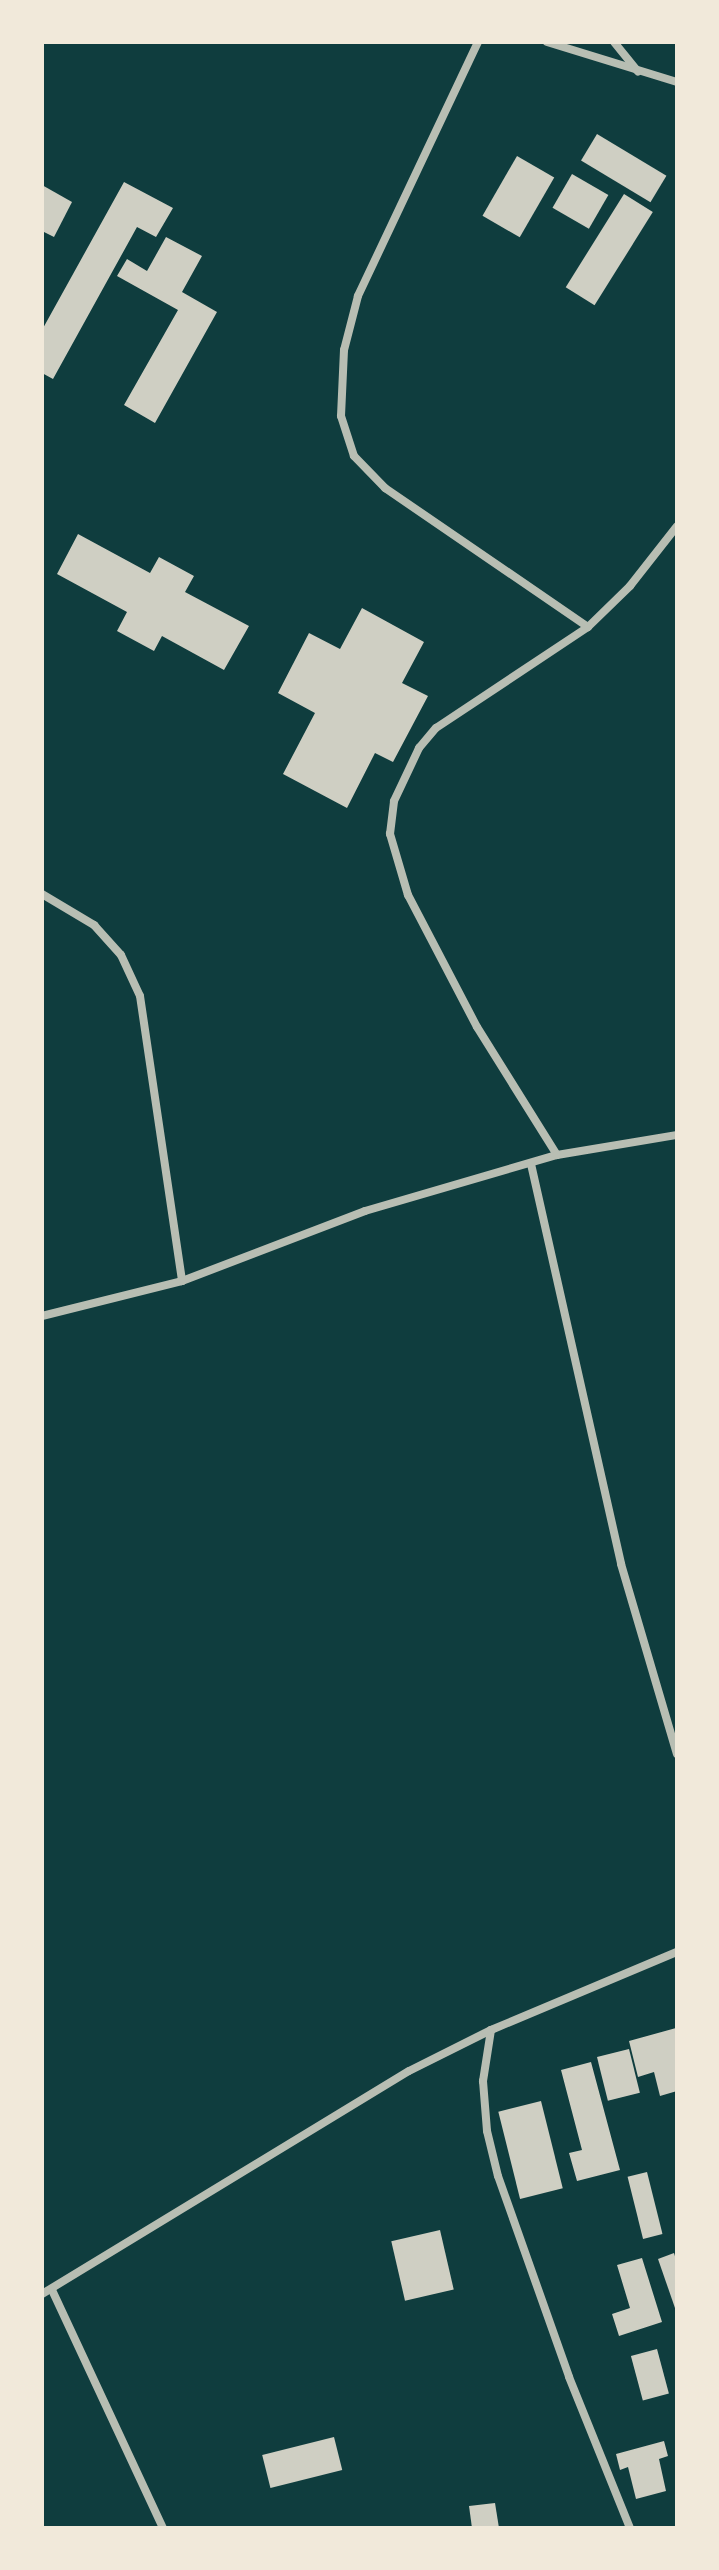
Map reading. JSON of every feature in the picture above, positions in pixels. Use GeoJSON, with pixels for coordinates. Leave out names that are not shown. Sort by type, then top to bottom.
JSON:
{"type":"FeatureCollection","features":[{"type":"Feature","properties":{"kind":"street"},"geometry":{"type":"LineString","coordinates":[[478,42],[358,296],[344,350],[341,416],[354,456],[385,488],[588,627]]}},
{"type":"Feature","properties":{"kind":"street"},"geometry":{"type":"LineString","coordinates":[[547,42],[677,82]]}},
{"type":"Feature","properties":{"kind":"street"},"geometry":{"type":"LineString","coordinates":[[614,42],[639,72]]}},
{"type":"Feature","properties":{"kind":"street"},"geometry":{"type":"LineString","coordinates":[[557,1155],[440,961],[396,859],[390,820],[403,778],[436,728],[588,627],[630,586],[677,526]]}},
{"type":"Feature","properties":{"kind":"street"},"geometry":{"type":"LineString","coordinates":[[42,894],[94,925],[121,955],[140,996],[182,1281]]}},
{"type":"Feature","properties":{"kind":"street"},"geometry":{"type":"LineString","coordinates":[[42,1316],[182,1281],[365,1211],[557,1155],[677,1135]]}},
{"type":"Feature","properties":{"kind":"street"},"geometry":{"type":"LineString","coordinates":[[531,1164],[617,1550],[677,1754]]}},
{"type":"Feature","properties":{"kind":"street"},"geometry":{"type":"LineString","coordinates":[[42,2294],[409,2071],[491,2030],[677,1952]]}},
{"type":"Feature","properties":{"kind":"street"},"geometry":{"type":"LineString","coordinates":[[491,2030],[483,2081],[487,2131],[498,2176],[569,2377],[630,2528]]}},
{"type":"Feature","properties":{"kind":"street"},"geometry":{"type":"LineString","coordinates":[[52,2290],[163,2528]]}},
{"type":"Feature","properties":{"kind":"building"},"geometry":{"type":"Polygon","coordinates":[[[597,134],[666,176],[650,202],[581,161],[597,134]]]}},
{"type":"Feature","properties":{"kind":"building"},"geometry":{"type":"Polygon","coordinates":[[[517,156],[554,178],[520,237],[482,216],[517,156]]]}},
{"type":"Feature","properties":{"kind":"building"},"geometry":{"type":"Polygon","coordinates":[[[572,174],[608,195],[589,229],[552,208],[572,174]]]}},
{"type":"Feature","properties":{"kind":"building"},"geometry":{"type":"Polygon","coordinates":[[[124,182],[173,208],[156,237],[137,227],[53,379],[42,373],[42,330],[124,182]]]}},
{"type":"Feature","properties":{"kind":"building"},"geometry":{"type":"Polygon","coordinates":[[[42,185],[72,202],[54,237],[42,231],[42,185]]]}},
{"type":"Feature","properties":{"kind":"building"},"geometry":{"type":"Polygon","coordinates":[[[624,194],[653,212],[595,305],[566,287],[624,194]]]}},
{"type":"Feature","properties":{"kind":"building"},"geometry":{"type":"Polygon","coordinates":[[[166,237],[202,256],[182,292],[217,312],[155,423],[124,405],[178,310],[117,276],[127,259],[147,271],[166,237]]]}},
{"type":"Feature","properties":{"kind":"building"},"geometry":{"type":"Polygon","coordinates":[[[78,534],[150,573],[159,557],[194,576],[185,592],[249,626],[224,670],[162,636],[154,651],[117,631],[127,612],[57,574],[78,534]]]}},
{"type":"Feature","properties":{"kind":"building"},"geometry":{"type":"Polygon","coordinates":[[[362,608],[424,642],[402,683],[428,696],[393,762],[375,753],[347,808],[283,774],[315,713],[278,693],[309,633],[340,649],[362,608]]]}},
{"type":"Feature","properties":{"kind":"building"},"geometry":{"type":"Polygon","coordinates":[[[676,2028],[677,2091],[660,2096],[654,2072],[638,2077],[629,2041],[676,2028]]]}},
{"type":"Feature","properties":{"kind":"building"},"geometry":{"type":"Polygon","coordinates":[[[629,2049],[640,2093],[608,2101],[597,2057],[629,2049]]]}},
{"type":"Feature","properties":{"kind":"building"},"geometry":{"type":"Polygon","coordinates":[[[591,2062],[620,2170],[577,2181],[569,2153],[582,2150],[561,2070],[591,2062]]]}},
{"type":"Feature","properties":{"kind":"building"},"geometry":{"type":"Polygon","coordinates":[[[541,2101],[563,2188],[520,2199],[498,2112],[541,2101]]]}},
{"type":"Feature","properties":{"kind":"building"},"geometry":{"type":"Polygon","coordinates":[[[647,2172],[662,2234],[643,2239],[628,2177],[647,2172]]]}},
{"type":"Feature","properties":{"kind":"building"},"geometry":{"type":"Polygon","coordinates":[[[440,2230],[454,2289],[405,2301],[391,2241],[440,2230]]]}},
{"type":"Feature","properties":{"kind":"building"},"geometry":{"type":"Polygon","coordinates":[[[674,2253],[677,2263],[675,2308],[658,2259],[674,2253]]]}},
{"type":"Feature","properties":{"kind":"building"},"geometry":{"type":"Polygon","coordinates":[[[642,2258],[662,2322],[619,2336],[612,2314],[630,2308],[617,2265],[642,2258]]]}},
{"type":"Feature","properties":{"kind":"building"},"geometry":{"type":"Polygon","coordinates":[[[657,2349],[669,2393],[643,2400],[631,2356],[657,2349]]]}},
{"type":"Feature","properties":{"kind":"building"},"geometry":{"type":"Polygon","coordinates":[[[334,2437],[342,2470],[270,2488],[262,2455],[334,2437]]]}},
{"type":"Feature","properties":{"kind":"building"},"geometry":{"type":"Polygon","coordinates":[[[664,2441],[668,2456],[659,2459],[666,2491],[636,2499],[628,2467],[620,2470],[616,2454],[664,2441]]]}},
{"type":"Feature","properties":{"kind":"building"},"geometry":{"type":"Polygon","coordinates":[[[495,2503],[499,2528],[472,2528],[469,2506],[495,2503]]]}}]}
